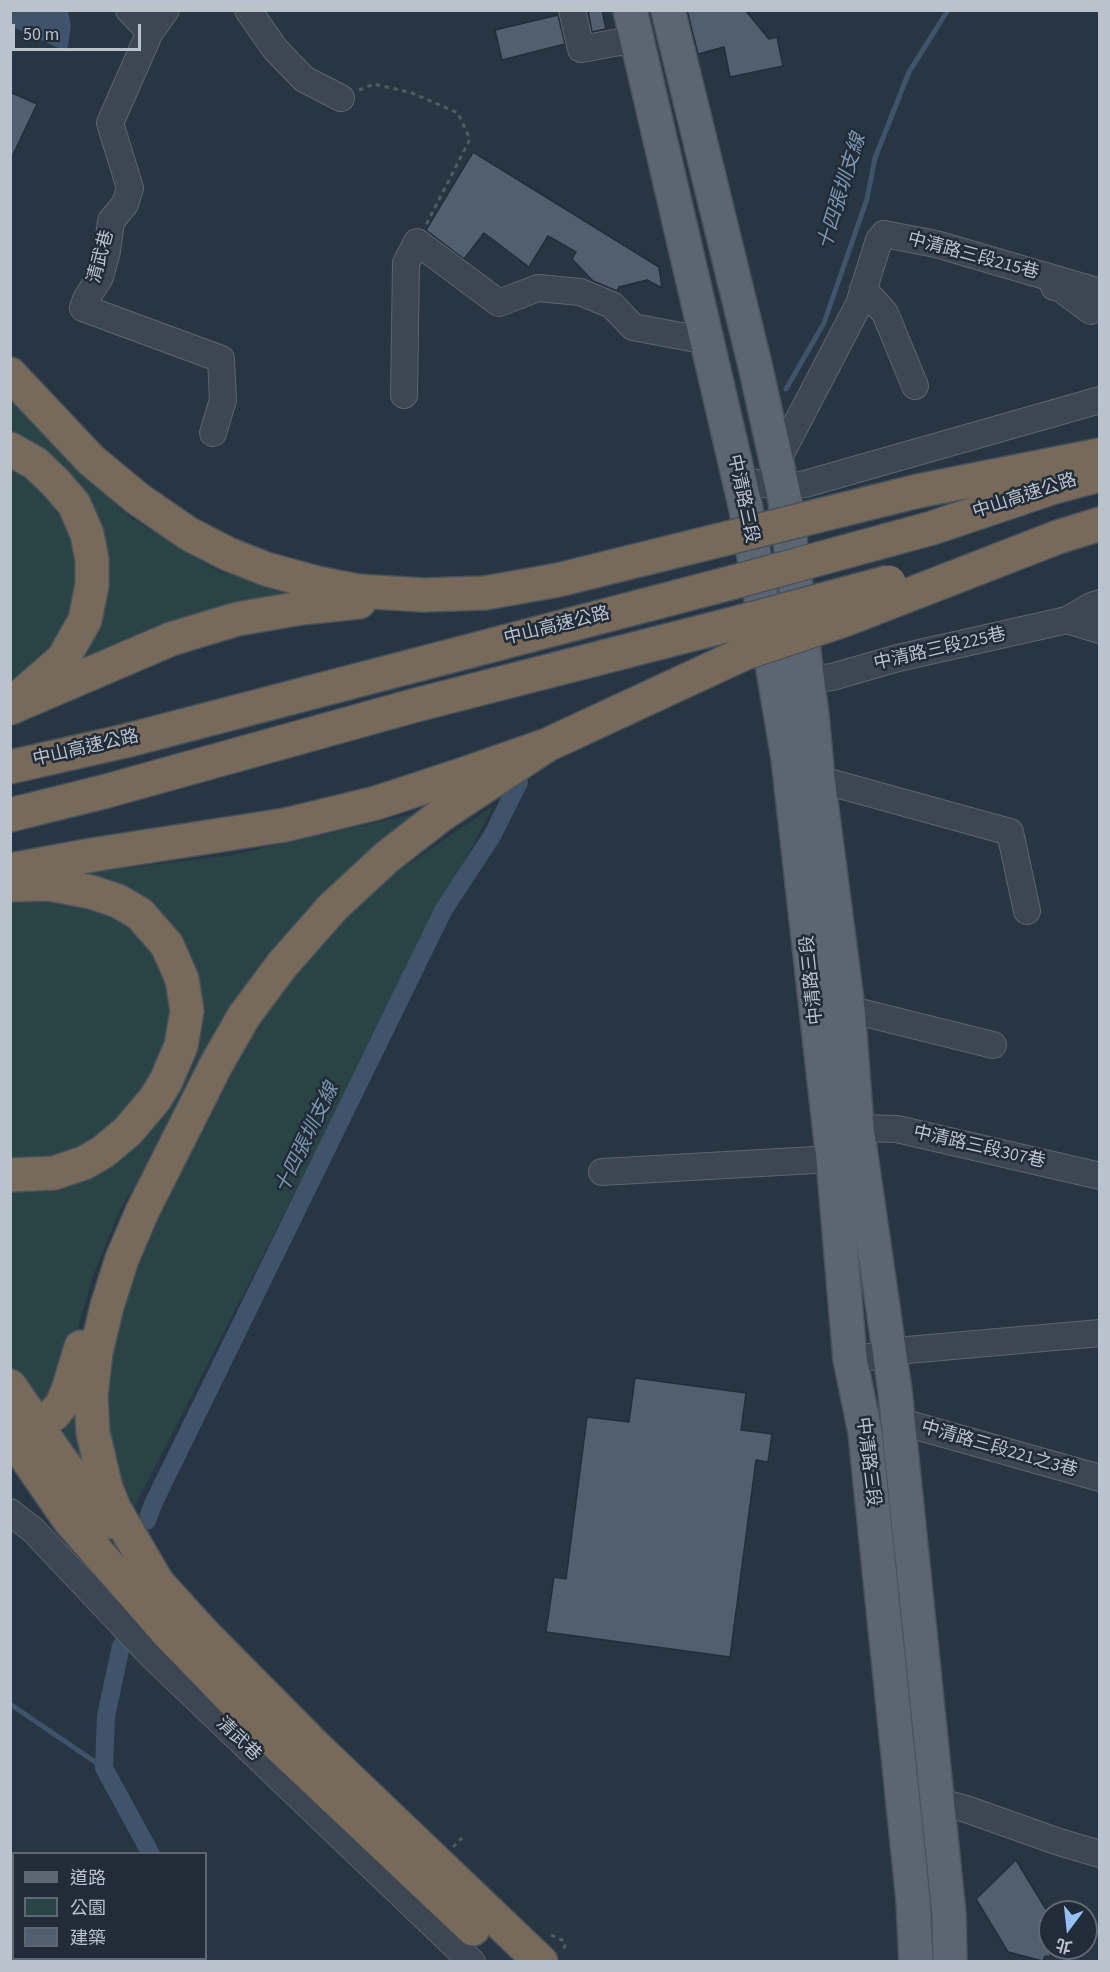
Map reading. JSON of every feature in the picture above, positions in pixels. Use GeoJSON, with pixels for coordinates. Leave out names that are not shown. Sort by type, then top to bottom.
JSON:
{"type":"FeatureCollection","features":[{"type":"Feature","properties":{"kind":"highway"},"geometry":{"type":"LineString","coordinates":[[10,374],[90,460],[138,499],[189,534],[228,554],[317,583],[357,591],[423,595]]}},
{"type":"Feature","properties":{"kind":"highway"},"geometry":{"type":"LineString","coordinates":[[10,449],[34,463],[74,504],[87,534],[92,560],[92,585],[85,620],[63,659],[30,690],[10,702]]}},
{"type":"Feature","properties":{"kind":"highway"},"geometry":{"type":"LineString","coordinates":[[10,708],[171,639],[237,619],[301,608],[423,595],[485,592],[558,580],[918,491],[1100,455]]}},
{"type":"Feature","properties":{"kind":"highway","name":"中山高速公路"},"geometry":{"type":"LineString","coordinates":[[10,767],[125,741],[734,582],[932,528],[1100,474]]}},
{"type":"Feature","properties":{"kind":"highway"},"geometry":{"type":"LineString","coordinates":[[10,814],[103,792],[416,705],[743,638],[1100,524]]}},
{"type":"Feature","properties":{"kind":"highway"},"geometry":{"type":"LineString","coordinates":[[18,1443],[54,1414],[62,1404],[115,1242],[172,1149],[244,1017],[282,965],[333,907],[387,856],[441,815],[547,745],[743,638]]}},
{"type":"Feature","properties":{"kind":"highway"},"geometry":{"type":"LineString","coordinates":[[10,870],[285,825],[376,803],[547,745]]}},
{"type":"Feature","properties":{"kind":"highway"},"geometry":{"type":"LineString","coordinates":[[10,885],[49,884],[91,892],[118,901],[140,915],[167,945],[182,980],[187,1011],[181,1046],[166,1081],[155,1099],[128,1131],[103,1152],[84,1163],[54,1173],[10,1174]]}},
{"type":"Feature","properties":{"kind":"highway"},"geometry":{"type":"LineString","coordinates":[[160,1587],[114,1508],[106,1488],[93,1432],[91,1395],[96,1352],[119,1268],[172,1149]]}},
{"type":"Feature","properties":{"kind":"highway"},"geometry":{"type":"LineString","coordinates":[[10,1386],[18,1443],[70,1521],[166,1632],[221,1689],[508,1962]]}},
{"type":"Feature","properties":{"kind":"highway"},"geometry":{"type":"LineString","coordinates":[[18,1443],[103,1516],[160,1587],[212,1643],[318,1749],[540,1962]]}},
{"type":"Feature","properties":{"kind":"main road","name":"中清路三段"},"geometry":{"type":"LineString","coordinates":[[630,10],[739,480],[818,779],[848,1009],[857,1128],[898,1421],[949,1915],[950,1962]]}},
{"type":"Feature","properties":{"kind":"main road","name":"中清路三段"},"geometry":{"type":"LineString","coordinates":[[669,10],[755,365],[779,475],[792,682],[788,758],[833,1159],[850,1359],[865,1432],[913,1900],[916,1962]]}},
{"type":"Feature","properties":{"kind":"street"},"geometry":{"type":"LineString","coordinates":[[129,10],[150,32]]}},
{"type":"Feature","properties":{"kind":"street","name":"清武巷"},"geometry":{"type":"LineString","coordinates":[[166,10],[150,32],[110,123],[130,188],[125,204],[111,221],[107,251],[100,277],[83,308],[222,359],[223,400],[213,433]]}},
{"type":"Feature","properties":{"kind":"street"},"geometry":{"type":"LineString","coordinates":[[248,10],[275,49],[304,79],[341,98]]}},
{"type":"Feature","properties":{"kind":"street"},"geometry":{"type":"LineString","coordinates":[[572,10],[581,49],[625,41],[640,53]]}},
{"type":"Feature","properties":{"kind":"street","name":"中清路三段215巷"},"geometry":{"type":"LineString","coordinates":[[779,475],[859,304],[879,240],[884,234],[936,244],[1095,301]]}},
{"type":"Feature","properties":{"kind":"street"},"geometry":{"type":"LineString","coordinates":[[404,395],[406,263],[417,242],[499,303],[538,288],[580,292],[612,306],[633,327],[706,340]]}},
{"type":"Feature","properties":{"kind":"street"},"geometry":{"type":"LineString","coordinates":[[863,290],[885,313],[915,386]]}},
{"type":"Feature","properties":{"kind":"street"},"geometry":{"type":"LineString","coordinates":[[739,480],[779,475],[805,484],[1100,400]]}},
{"type":"Feature","properties":{"kind":"street","name":"中清路三段225巷"},"geometry":{"type":"LineString","coordinates":[[792,682],[832,677],[898,658],[1067,620],[1100,603]]}},
{"type":"Feature","properties":{"kind":"street"},"geometry":{"type":"LineString","coordinates":[[1067,620],[1100,630]]}},
{"type":"Feature","properties":{"kind":"street"},"geometry":{"type":"LineString","coordinates":[[818,779],[1010,832],[1027,911]]}},
{"type":"Feature","properties":{"kind":"street"},"geometry":{"type":"LineString","coordinates":[[848,1009],[993,1045]]}},
{"type":"Feature","properties":{"kind":"street","name":"中清路三段307巷"},"geometry":{"type":"LineString","coordinates":[[857,1128],[897,1129],[1100,1176]]}},
{"type":"Feature","properties":{"kind":"street"},"geometry":{"type":"LineString","coordinates":[[602,1172],[833,1159]]}},
{"type":"Feature","properties":{"kind":"street"},"geometry":{"type":"LineString","coordinates":[[850,1359],[890,1355],[896,1351],[1100,1333]]}},
{"type":"Feature","properties":{"kind":"street","name":"中清路三段221之3巷"},"geometry":{"type":"LineString","coordinates":[[898,1421],[1100,1478]]}},
{"type":"Feature","properties":{"kind":"street","name":"清武巷"},"geometry":{"type":"LineString","coordinates":[[10,1512],[33,1530],[152,1656],[472,1962]]}},
{"type":"Feature","properties":{"kind":"street"},"geometry":{"type":"LineString","coordinates":[[937,1802],[966,1809],[1100,1854]]}},
{"type":"Feature","properties":{"kind":"path"},"geometry":{"type":"LineString","coordinates":[[341,98],[374,84],[412,93],[458,113],[470,139],[417,242]]}},
{"type":"Feature","properties":{"kind":"green space"},"geometry":{"type":"Polygon","coordinates":[[[10,393],[51,439],[132,519],[220,572],[297,591],[297,600],[80,661],[104,563],[11,439],[10,393]]]}},
{"type":"Feature","properties":{"kind":"green space"},"geometry":{"type":"Polygon","coordinates":[[[11,469],[45,492],[68,531],[76,572],[67,624],[39,666],[11,683],[11,469]]]}},
{"type":"Feature","properties":{"kind":"green space"},"geometry":{"type":"Polygon","coordinates":[[[493,806],[136,1504],[127,1512],[112,1477],[100,1368],[122,1286],[244,1039],[361,897],[493,806]]]}},
{"type":"Feature","properties":{"kind":"green space"},"geometry":{"type":"Polygon","coordinates":[[[410,815],[412,824],[379,850],[279,943],[218,1036],[170,1134],[120,1209],[93,1276],[73,1344],[54,1396],[37,1411],[11,1366],[10,1176],[70,1173],[162,1104],[190,968],[78,874],[232,855],[410,815]]]}},
{"type":"Feature","properties":{"kind":"green space"},"geometry":{"type":"Polygon","coordinates":[[[49,893],[96,898],[159,937],[183,1018],[131,1120],[72,1158],[11,1163],[10,902],[49,893]]]}},
{"type":"Feature","properties":{"kind":"green space"},"geometry":{"type":"Polygon","coordinates":[[[80,1383],[85,1480],[63,1441],[64,1431],[80,1383]]]}},
{"type":"Feature","properties":{"kind":"water"},"geometry":{"type":"Polygon","coordinates":[[[11,10],[68,11],[71,26],[67,52],[11,26],[11,10]]]}},
{"type":"Feature","properties":{"kind":"building"},"geometry":{"type":"Polygon","coordinates":[[[588,10],[602,10],[606,29],[592,32],[588,10]]]}},
{"type":"Feature","properties":{"kind":"building"},"geometry":{"type":"Polygon","coordinates":[[[687,10],[745,10],[769,39],[777,37],[783,66],[730,77],[724,47],[698,54],[687,10]]]}},
{"type":"Feature","properties":{"kind":"building"},"geometry":{"type":"Polygon","coordinates":[[[558,15],[565,44],[502,60],[495,30],[558,15]]]}},
{"type":"Feature","properties":{"kind":"building"},"geometry":{"type":"Polygon","coordinates":[[[10,92],[37,104],[10,161],[10,92]]]}},
{"type":"Feature","properties":{"kind":"building"},"geometry":{"type":"Polygon","coordinates":[[[473,152],[659,267],[662,288],[647,280],[619,287],[617,291],[593,281],[572,259],[576,252],[548,236],[529,267],[484,233],[464,259],[426,230],[473,152]]]}},
{"type":"Feature","properties":{"kind":"building"},"geometry":{"type":"Polygon","coordinates":[[[635,1378],[746,1393],[741,1430],[772,1434],[768,1462],[756,1460],[730,1657],[546,1632],[554,1577],[566,1579],[587,1417],[629,1422],[635,1378]]]}},
{"type":"Feature","properties":{"kind":"building"},"geometry":{"type":"Polygon","coordinates":[[[1016,1860],[1040,1900],[1038,1900],[1038,1960],[1008,1952],[976,1899],[1016,1860]]]}},
{"type":"Feature","properties":{"kind":"waterway","name":"十四張圳支線"},"geometry":{"type":"LineString","coordinates":[[786,389],[824,323],[867,199],[875,158],[909,72],[948,10]]}},
{"type":"Feature","properties":{"kind":"waterway","name":"十四張圳支線"},"geometry":{"type":"LineString","coordinates":[[147,1521],[153,1504],[444,909],[492,836],[519,782]]}},
{"type":"Feature","properties":{"kind":"waterway","name":"十四張圳支線"},"geometry":{"type":"LineString","coordinates":[[121,1646],[106,1716],[104,1768],[150,1852]]}},
{"type":"Feature","properties":{"kind":"waterway"},"geometry":{"type":"LineString","coordinates":[[10,1704],[104,1768]]}}]}
